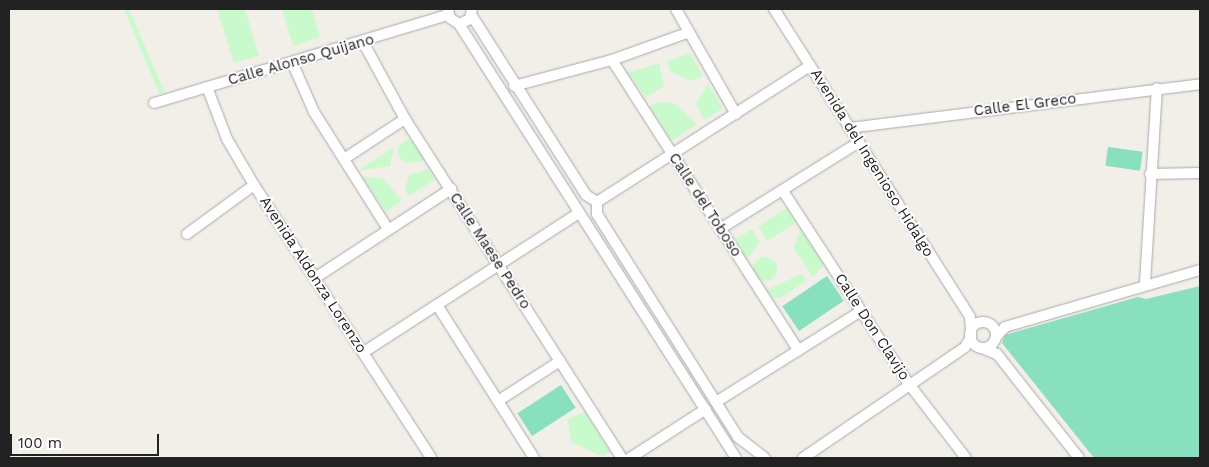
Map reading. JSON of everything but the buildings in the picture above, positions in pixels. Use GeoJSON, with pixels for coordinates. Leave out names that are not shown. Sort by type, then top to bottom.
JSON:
{"type":"FeatureCollection","features":[{"type":"Feature","properties":{"kind":"street"},"geometry":{"type":"LineString","coordinates":[[676,9],[687,33],[736,114]]}},
{"type":"Feature","properties":{"kind":"street","name":"Avenida del Ingenioso Hidalgo"},"geometry":{"type":"LineString","coordinates":[[774,9],[970,317],[971,335]]}},
{"type":"Feature","properties":{"kind":"street"},"geometry":{"type":"LineString","coordinates":[[448,12],[459,24],[736,458]]}},
{"type":"Feature","properties":{"kind":"street","name":"Calle Alonso Quijano"},"geometry":{"type":"LineString","coordinates":[[154,103],[363,42],[448,12]]}},
{"type":"Feature","properties":{"kind":"street"},"geometry":{"type":"LineString","coordinates":[[459,24],[472,12],[514,86],[586,195],[597,202]]}},
{"type":"Feature","properties":{"kind":"street"},"geometry":{"type":"LineString","coordinates":[[514,86],[612,60],[687,33]]}},
{"type":"Feature","properties":{"kind":"street","name":"Calle Maese Pedro"},"geometry":{"type":"LineString","coordinates":[[363,42],[405,120],[622,458]]}},
{"type":"Feature","properties":{"kind":"street","name":"Calle del Toboso"},"geometry":{"type":"LineString","coordinates":[[612,60],[798,350]]}},
{"type":"Feature","properties":{"kind":"street"},"geometry":{"type":"LineString","coordinates":[[292,62],[309,104],[388,229]]}},
{"type":"Feature","properties":{"kind":"street"},"geometry":{"type":"LineString","coordinates":[[597,202],[673,156],[810,66]]}},
{"type":"Feature","properties":{"kind":"street","name":"Calle El Greco"},"geometry":{"type":"LineString","coordinates":[[849,128],[1200,84]]}},
{"type":"Feature","properties":{"kind":"street","name":"Avenida Aldonza Lorenzo"},"geometry":{"type":"LineString","coordinates":[[207,87],[227,140],[254,185],[431,458]]}},
{"type":"Feature","properties":{"kind":"street"},"geometry":{"type":"LineString","coordinates":[[1145,283],[1150,174],[1157,88]]}},
{"type":"Feature","properties":{"kind":"street"},"geometry":{"type":"LineString","coordinates":[[344,159],[405,120]]}},
{"type":"Feature","properties":{"kind":"street"},"geometry":{"type":"LineString","coordinates":[[720,229],[859,142]]}},
{"type":"Feature","properties":{"kind":"street"},"geometry":{"type":"LineString","coordinates":[[1150,174],[1200,173]]}},
{"type":"Feature","properties":{"kind":"street"},"geometry":{"type":"LineString","coordinates":[[187,234],[254,185]]}},
{"type":"Feature","properties":{"kind":"street"},"geometry":{"type":"LineString","coordinates":[[315,278],[451,189]]}},
{"type":"Feature","properties":{"kind":"street","name":"Calle Don Clavijo"},"geometry":{"type":"LineString","coordinates":[[783,191],[909,384],[962,457]]}},
{"type":"Feature","properties":{"kind":"street"},"geometry":{"type":"LineString","coordinates":[[579,214],[586,195]]}},
{"type":"Feature","properties":{"kind":"street"},"geometry":{"type":"LineString","coordinates":[[597,202],[597,214],[742,442],[764,458]]}},
{"type":"Feature","properties":{"kind":"street"},"geometry":{"type":"LineString","coordinates":[[364,352],[579,214],[597,214]]}},
{"type":"Feature","properties":{"kind":"street"},"geometry":{"type":"LineString","coordinates":[[970,317],[1005,327],[1145,283],[1200,270]]}},
{"type":"Feature","properties":{"kind":"street"},"geometry":{"type":"LineString","coordinates":[[437,305],[534,458]]}},
{"type":"Feature","properties":{"kind":"street"},"geometry":{"type":"LineString","coordinates":[[716,402],[861,311]]}},
{"type":"Feature","properties":{"kind":"street"},"geometry":{"type":"LineString","coordinates":[[803,458],[965,347],[971,335],[986,323]]}},
{"type":"Feature","properties":{"kind":"street"},"geometry":{"type":"LineString","coordinates":[[986,323],[995,339],[997,354],[1080,458]]}},
{"type":"Feature","properties":{"kind":"street"},"geometry":{"type":"LineString","coordinates":[[980,348],[995,339],[1005,327]]}},
{"type":"Feature","properties":{"kind":"street"},"geometry":{"type":"LineString","coordinates":[[971,335],[980,348]]}},
{"type":"Feature","properties":{"kind":"street"},"geometry":{"type":"LineString","coordinates":[[965,347],[980,348],[997,354]]}},
{"type":"Feature","properties":{"kind":"street"},"geometry":{"type":"LineString","coordinates":[[498,401],[560,361]]}},
{"type":"Feature","properties":{"kind":"street"},"geometry":{"type":"LineString","coordinates":[[630,458],[706,409]]}},
{"type":"Feature","properties":{"kind":"green space"},"geometry":{"type":"Polygon","coordinates":[[[124,9],[129,9],[165,93],[159,93],[124,9]]]}},
{"type":"Feature","properties":{"kind":"green space"},"geometry":{"type":"Polygon","coordinates":[[[217,9],[245,9],[259,56],[234,63],[217,9]]]}},
{"type":"Feature","properties":{"kind":"green space"},"geometry":{"type":"Polygon","coordinates":[[[282,9],[312,9],[320,37],[293,46],[282,9]]]}},
{"type":"Feature","properties":{"kind":"green space"},"geometry":{"type":"Polygon","coordinates":[[[690,53],[703,76],[691,81],[670,71],[667,61],[690,53]]]}},
{"type":"Feature","properties":{"kind":"green space"},"geometry":{"type":"Polygon","coordinates":[[[659,63],[664,86],[646,97],[628,73],[659,63]]]}},
{"type":"Feature","properties":{"kind":"green space"},"geometry":{"type":"Polygon","coordinates":[[[708,84],[723,108],[705,120],[696,104],[708,84]]]}},
{"type":"Feature","properties":{"kind":"green space"},"geometry":{"type":"Polygon","coordinates":[[[658,102],[674,103],[697,124],[672,141],[649,106],[658,102]]]}},
{"type":"Feature","properties":{"kind":"green space"},"geometry":{"type":"Polygon","coordinates":[[[410,138],[425,161],[407,163],[399,158],[398,146],[410,138]]]}},
{"type":"Feature","properties":{"kind":"green space"},"geometry":{"type":"Polygon","coordinates":[[[394,147],[390,166],[358,171],[394,147]]]}},
{"type":"Feature","properties":{"kind":"green space"},"geometry":{"type":"Polygon","coordinates":[[[1108,147],[1143,152],[1140,171],[1105,166],[1108,147]]]}},
{"type":"Feature","properties":{"kind":"green space"},"geometry":{"type":"Polygon","coordinates":[[[428,169],[436,179],[408,196],[405,189],[409,175],[428,169]]]}},
{"type":"Feature","properties":{"kind":"green space"},"geometry":{"type":"Polygon","coordinates":[[[363,177],[382,178],[402,200],[386,212],[363,177]]]}},
{"type":"Feature","properties":{"kind":"green space"},"geometry":{"type":"Polygon","coordinates":[[[787,208],[796,222],[768,241],[758,227],[787,208]]]}},
{"type":"Feature","properties":{"kind":"green space"},"geometry":{"type":"Polygon","coordinates":[[[752,229],[760,242],[747,259],[735,240],[752,229]]]}},
{"type":"Feature","properties":{"kind":"green space"},"geometry":{"type":"Polygon","coordinates":[[[800,229],[824,264],[813,277],[794,248],[800,229]]]}},
{"type":"Feature","properties":{"kind":"green space"},"geometry":{"type":"Polygon","coordinates":[[[760,257],[770,257],[777,264],[777,274],[770,281],[760,281],[753,274],[753,264],[760,257]]]}},
{"type":"Feature","properties":{"kind":"green space"},"geometry":{"type":"Polygon","coordinates":[[[801,274],[808,280],[782,297],[773,298],[767,290],[801,274]]]}},
{"type":"Feature","properties":{"kind":"green space"},"geometry":{"type":"Polygon","coordinates":[[[827,276],[844,301],[799,331],[782,306],[827,276]]]}},
{"type":"Feature","properties":{"kind":"green space"},"geometry":{"type":"Polygon","coordinates":[[[1200,286],[1200,458],[1094,458],[1002,343],[1005,335],[1138,297],[1146,299],[1200,286]]]}},
{"type":"Feature","properties":{"kind":"green space"},"geometry":{"type":"Polygon","coordinates":[[[561,385],[576,408],[532,436],[517,413],[561,385]]]}},
{"type":"Feature","properties":{"kind":"green space"},"geometry":{"type":"Polygon","coordinates":[[[585,412],[610,452],[602,456],[571,442],[568,419],[585,412]]]}}]}
